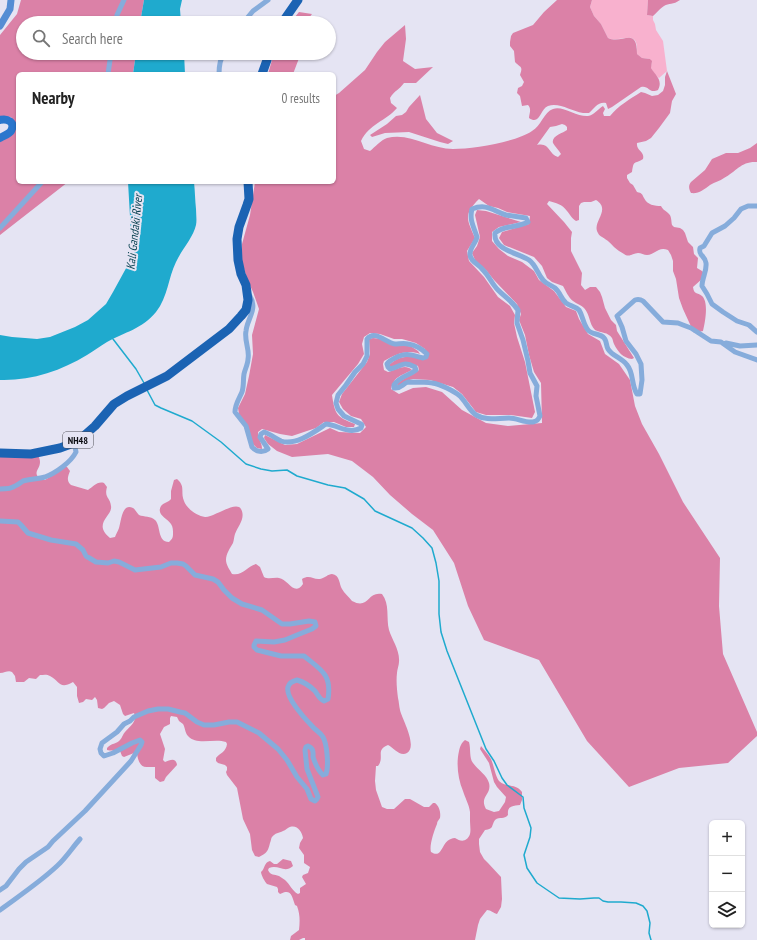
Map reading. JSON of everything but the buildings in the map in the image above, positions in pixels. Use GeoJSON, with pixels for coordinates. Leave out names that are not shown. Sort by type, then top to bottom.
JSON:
{"type":"FeatureCollection","features":[{"type":"Feature","properties":{"kind":"highway"},"geometry":{"type":"LineString","coordinates":[[287,16],[298,0]]}},
{"type":"Feature","properties":{"kind":"highway"},"geometry":{"type":"LineString","coordinates":[[263,72],[267,60]]}},
{"type":"Feature","properties":{"kind":"highway","name":"NH48"},"geometry":{"type":"LineString","coordinates":[[0,453],[30,454],[60,448],[78,441],[95,426],[114,404],[167,376],[236,323],[246,310],[248,300],[246,285],[241,274],[238,260],[237,240],[238,227],[249,199],[248,184]]}},
{"type":"Feature","properties":{"kind":"main road"},"geometry":{"type":"LineString","coordinates":[[0,26],[10,9],[11,0]]}},
{"type":"Feature","properties":{"kind":"main road"},"geometry":{"type":"LineString","coordinates":[[0,120],[9,120],[12,128],[9,133],[0,138]]}},
{"type":"Feature","properties":{"kind":"street"},"geometry":{"type":"LineString","coordinates":[[117,16],[124,0]]}},
{"type":"Feature","properties":{"kind":"street"},"geometry":{"type":"LineString","coordinates":[[249,16],[268,0]]}},
{"type":"Feature","properties":{"kind":"street"},"geometry":{"type":"LineString","coordinates":[[108,72],[110,60]]}},
{"type":"Feature","properties":{"kind":"street"},"geometry":{"type":"LineString","coordinates":[[219,72],[220,60]]}},
{"type":"Feature","properties":{"kind":"street"},"geometry":{"type":"LineString","coordinates":[[0,228],[40,184]]}},
{"type":"Feature","properties":{"kind":"street"},"geometry":{"type":"LineString","coordinates":[[246,293],[251,297],[253,306],[246,332],[246,344],[249,356],[242,392],[235,406],[235,412],[246,426],[252,447],[260,452],[268,449],[260,437],[264,432],[287,442],[306,437],[326,424],[347,430],[356,430],[361,428],[361,424],[347,418],[340,412],[336,403],[338,396],[355,372],[363,364],[367,356],[367,339],[369,336],[374,335],[381,336],[389,342],[395,344],[409,344],[427,354],[426,357],[423,358],[415,355],[403,355],[388,362],[387,364],[390,369],[399,365],[407,364],[416,367],[416,370],[401,377],[394,385],[394,388],[399,388],[408,382],[432,383],[460,396],[472,412],[477,416],[487,419],[509,418],[530,422],[535,422],[538,419],[540,416],[536,396],[537,386],[530,373],[523,340],[517,323],[518,310],[508,298],[495,287],[484,271],[473,262],[470,256],[471,248],[477,237],[472,225],[471,217],[472,209],[475,207],[484,206],[505,214],[526,218],[528,222],[525,224],[497,231],[495,233],[495,239],[500,246],[506,250],[530,261],[535,266],[544,282],[557,290],[566,303],[579,310],[588,330],[591,333],[603,337],[610,352],[628,366],[632,373],[637,394],[640,394],[641,388],[641,364],[636,354],[626,341],[617,316],[635,300],[640,299],[643,301],[663,322],[678,323],[691,328],[711,341],[721,342],[735,352],[757,360]]}},
{"type":"Feature","properties":{"kind":"street"},"geometry":{"type":"LineString","coordinates":[[757,206],[748,206],[741,209],[725,226],[712,233],[699,251],[706,263],[702,287],[711,303],[723,312],[749,325],[757,332]]}},
{"type":"Feature","properties":{"kind":"street"},"geometry":{"type":"LineString","coordinates":[[725,344],[727,343],[740,346],[750,344],[757,345]]}},
{"type":"Feature","properties":{"kind":"street"},"geometry":{"type":"LineString","coordinates":[[0,489],[9,489],[21,482],[44,477],[58,470],[73,458],[76,452],[75,447],[71,444]]}},
{"type":"Feature","properties":{"kind":"street"},"geometry":{"type":"LineString","coordinates":[[0,521],[18,522],[28,533],[51,540],[76,544],[83,550],[86,556],[96,562],[119,562],[135,570],[161,567],[177,563],[183,564],[195,576],[213,579],[218,582],[232,598],[242,604],[262,610],[282,624],[309,621],[315,622],[316,626],[312,629],[285,640],[274,642],[256,641],[254,648],[282,656],[304,656],[323,671],[326,676],[329,691],[328,699],[324,702],[308,685],[297,680],[290,683],[287,690],[297,708],[319,732],[325,742],[327,768],[326,774],[323,775],[316,764],[313,749],[308,746],[306,747],[307,769],[318,797],[315,801],[311,799],[307,788],[297,777],[287,760],[278,749],[259,734],[237,722],[204,725],[197,722],[185,713],[168,709],[148,711],[134,717],[102,743],[100,753],[104,756],[140,740],[142,742],[141,745],[131,761],[86,811],[48,847],[26,862],[6,886],[0,890]]}},
{"type":"Feature","properties":{"kind":"street"},"geometry":{"type":"LineString","coordinates":[[0,910],[22,896],[56,866],[80,839]]}},
{"type":"Feature","properties":{"kind":"shaded area"},"geometry":{"type":"Polygon","coordinates":[[[21,0],[144,0],[141,16],[16,16],[16,60],[135,60],[133,72],[16,72],[16,184],[65,184],[0,235],[0,142],[15,125],[11,117],[0,116],[0,35],[17,14],[21,0]]]}},
{"type":"Feature","properties":{"kind":"shaded area"},"geometry":{"type":"Polygon","coordinates":[[[557,0],[592,0],[590,7],[608,38],[613,40],[632,38],[636,45],[637,54],[642,58],[650,59],[652,61],[651,68],[660,83],[658,90],[653,91],[646,87],[641,87],[608,109],[606,103],[597,105],[589,113],[583,113],[561,106],[552,105],[545,108],[538,119],[533,120],[529,118],[529,107],[528,105],[522,106],[520,96],[517,93],[518,88],[522,86],[524,82],[520,75],[520,66],[515,62],[514,51],[510,46],[511,36],[513,33],[533,25],[557,0]]]}},
{"type":"Feature","properties":{"kind":"shaded area"},"geometry":{"type":"Polygon","coordinates":[[[592,0],[648,0],[647,15],[653,16],[656,30],[663,41],[667,71],[659,78],[651,68],[652,63],[650,59],[642,58],[637,54],[637,46],[632,38],[608,38],[590,7],[592,0]]]}},
{"type":"Feature","properties":{"kind":"shaded area"},"geometry":{"type":"Polygon","coordinates":[[[648,0],[680,0],[664,6],[653,16],[647,15],[648,0]]]}},
{"type":"Feature","properties":{"kind":"shaded area"},"geometry":{"type":"Polygon","coordinates":[[[299,12],[312,14],[310,16],[296,16],[299,12]]]}},
{"type":"Feature","properties":{"kind":"shaded area"},"geometry":{"type":"Polygon","coordinates":[[[405,25],[406,39],[403,61],[415,69],[433,67],[416,83],[404,83],[392,95],[390,98],[391,103],[397,108],[368,130],[361,141],[364,149],[370,151],[385,139],[395,137],[404,137],[453,149],[472,148],[505,142],[532,131],[538,126],[547,113],[557,108],[579,115],[588,116],[603,106],[605,109],[603,113],[604,116],[610,116],[620,106],[641,92],[652,96],[658,95],[663,91],[667,71],[676,94],[672,101],[670,113],[651,138],[637,143],[638,148],[643,154],[643,159],[633,165],[632,172],[627,175],[627,178],[637,192],[642,194],[649,204],[661,206],[669,214],[672,225],[683,230],[688,242],[693,247],[694,254],[698,258],[697,268],[704,273],[702,279],[693,287],[695,292],[702,296],[705,303],[706,313],[703,331],[694,333],[683,309],[673,271],[673,261],[668,250],[662,249],[650,255],[638,253],[626,255],[600,236],[597,225],[602,208],[596,200],[581,203],[579,206],[579,220],[576,221],[559,204],[549,201],[547,204],[572,232],[571,251],[582,273],[581,285],[585,290],[590,287],[596,287],[600,292],[611,320],[616,325],[617,331],[634,358],[632,359],[623,356],[617,350],[610,336],[595,330],[586,310],[568,296],[563,286],[552,282],[547,278],[542,266],[534,257],[504,245],[499,238],[502,232],[529,224],[530,216],[507,212],[489,206],[479,199],[470,209],[468,217],[475,238],[467,251],[469,261],[484,277],[498,297],[510,306],[515,315],[514,323],[525,362],[535,412],[532,418],[511,415],[486,415],[476,412],[462,394],[453,387],[430,380],[413,379],[406,381],[398,387],[397,384],[399,382],[419,370],[418,366],[407,362],[390,367],[389,365],[393,361],[402,357],[426,359],[425,349],[416,343],[370,333],[364,337],[362,344],[364,354],[358,364],[332,395],[334,407],[340,417],[355,424],[354,427],[346,427],[334,422],[324,422],[316,428],[292,436],[262,429],[258,432],[262,449],[257,448],[253,444],[239,414],[238,408],[245,394],[249,376],[253,354],[252,335],[259,309],[242,262],[242,244],[250,215],[255,184],[336,184],[336,95],[365,70],[385,42],[405,25]],[[562,124],[550,127],[537,145],[544,145],[558,157],[561,154],[553,141],[555,137],[567,130],[567,127],[562,124]]]}},
{"type":"Feature","properties":{"kind":"shaded area"},"geometry":{"type":"Polygon","coordinates":[[[272,60],[298,60],[294,72],[269,72],[272,60]]]}},
{"type":"Feature","properties":{"kind":"shaded area"},"geometry":{"type":"Polygon","coordinates":[[[420,95],[426,119],[437,133],[453,141],[448,144],[409,132],[385,133],[372,137],[370,135],[396,116],[402,115],[406,112],[420,95]]]}},
{"type":"Feature","properties":{"kind":"shaded area"},"geometry":{"type":"Polygon","coordinates":[[[757,143],[757,162],[747,163],[701,191],[691,193],[689,188],[690,183],[705,170],[712,159],[726,153],[738,153],[757,143]]]}},
{"type":"Feature","properties":{"kind":"shaded area"},"geometry":{"type":"Polygon","coordinates":[[[477,210],[486,211],[521,222],[499,227],[492,232],[492,241],[508,256],[522,262],[534,271],[539,280],[554,291],[566,307],[576,311],[588,334],[600,341],[605,354],[619,364],[630,380],[635,406],[642,424],[683,502],[720,558],[719,606],[723,654],[757,732],[757,736],[728,763],[679,768],[629,787],[587,741],[539,660],[484,640],[468,606],[454,563],[433,530],[390,495],[373,477],[352,461],[328,454],[292,457],[277,451],[268,444],[264,438],[265,435],[285,445],[297,444],[330,428],[339,432],[360,433],[366,427],[361,419],[351,416],[343,409],[339,402],[342,394],[367,362],[370,354],[369,339],[373,338],[412,347],[420,354],[406,352],[393,356],[384,361],[384,370],[388,372],[403,367],[412,370],[398,377],[394,381],[391,389],[399,394],[413,388],[426,387],[442,392],[462,410],[486,423],[508,426],[542,423],[541,383],[534,372],[525,335],[519,320],[521,314],[517,304],[475,260],[472,253],[477,246],[480,237],[475,215],[477,210]]]}},
{"type":"Feature","properties":{"kind":"shaded area"},"geometry":{"type":"Polygon","coordinates":[[[0,454],[38,455],[40,465],[37,475],[42,480],[45,480],[67,467],[70,471],[68,480],[71,485],[88,490],[97,484],[104,483],[107,487],[106,493],[111,510],[104,520],[103,528],[105,533],[110,538],[115,537],[124,510],[129,507],[134,509],[139,515],[155,520],[161,536],[165,541],[169,542],[173,537],[173,527],[161,514],[160,509],[162,505],[171,499],[171,491],[174,480],[177,479],[182,487],[185,504],[189,509],[199,515],[209,517],[234,507],[241,509],[243,516],[226,558],[232,574],[242,573],[256,564],[260,567],[264,577],[282,579],[297,589],[303,584],[302,579],[309,577],[320,579],[332,574],[337,576],[341,587],[352,601],[362,603],[373,595],[382,594],[387,607],[389,630],[396,645],[399,658],[397,672],[398,698],[400,710],[411,745],[410,750],[404,754],[399,753],[388,745],[381,751],[380,763],[376,766],[375,781],[376,790],[382,807],[394,809],[405,799],[410,799],[424,807],[429,807],[435,803],[439,807],[440,818],[433,834],[431,846],[431,852],[435,854],[440,851],[450,839],[455,838],[462,841],[466,840],[469,837],[470,832],[470,812],[458,771],[458,756],[460,748],[465,740],[469,742],[472,761],[486,777],[489,783],[489,790],[484,801],[486,809],[494,812],[499,811],[505,802],[506,797],[494,782],[489,763],[480,749],[481,746],[491,759],[499,781],[517,787],[522,792],[522,800],[520,805],[509,808],[508,815],[495,820],[491,828],[485,830],[479,839],[480,852],[484,859],[501,877],[502,899],[501,907],[497,914],[487,910],[480,919],[475,940],[305,940],[305,938],[303,938],[299,940],[290,940],[291,936],[299,930],[300,918],[297,906],[295,905],[289,892],[280,894],[277,887],[267,884],[261,872],[270,861],[277,864],[283,859],[291,861],[293,866],[290,868],[284,869],[273,867],[269,868],[268,870],[271,874],[279,876],[285,880],[296,893],[300,893],[300,888],[306,884],[302,877],[308,873],[310,867],[304,863],[304,855],[299,848],[303,838],[298,828],[294,826],[287,828],[271,838],[267,852],[259,857],[255,856],[252,850],[250,834],[243,819],[237,788],[227,775],[227,767],[216,761],[216,758],[225,749],[227,744],[226,742],[196,741],[187,735],[183,724],[177,717],[171,716],[170,724],[164,727],[160,734],[165,749],[163,760],[165,762],[174,760],[177,765],[164,781],[160,782],[155,778],[155,767],[145,767],[141,765],[137,754],[134,753],[124,757],[120,751],[107,750],[109,746],[120,740],[133,723],[135,718],[134,713],[125,716],[120,705],[114,701],[102,709],[98,708],[95,697],[92,700],[86,699],[79,703],[77,687],[73,682],[62,685],[48,675],[40,675],[36,679],[29,678],[24,682],[16,682],[15,676],[12,672],[9,671],[0,673],[0,454]]]}},
{"type":"Feature","properties":{"kind":"water"},"geometry":{"type":"Polygon","coordinates":[[[144,0],[182,0],[180,16],[141,16],[144,0]]]}},
{"type":"Feature","properties":{"kind":"water"},"geometry":{"type":"Polygon","coordinates":[[[135,60],[184,60],[185,72],[133,72],[135,60]]]}},
{"type":"Feature","properties":{"kind":"water","name":"Kali Gandaki River"},"geometry":{"type":"Polygon","coordinates":[[[128,184],[194,184],[196,217],[195,230],[178,257],[163,300],[151,318],[67,366],[34,377],[0,380],[0,335],[37,339],[50,337],[88,320],[106,304],[130,261],[132,251],[128,184]]]}},
{"type":"Feature","properties":{"kind":"waterway"},"geometry":{"type":"LineString","coordinates":[[113,339],[136,369],[144,383]]}},
{"type":"Feature","properties":{"kind":"waterway"},"geometry":{"type":"LineString","coordinates":[[147,390],[155,405],[192,421],[221,442],[246,464],[272,471],[287,470],[297,476],[328,485],[345,488],[364,499],[375,511],[412,528],[423,538],[432,548],[436,563],[439,581],[439,614],[441,632],[447,651],[486,749],[507,785],[523,797],[524,808],[531,828],[530,837],[524,855],[527,868],[537,883],[559,898],[599,898],[608,902],[636,903],[643,906],[647,911],[650,923],[649,933],[651,940]]}}]}
